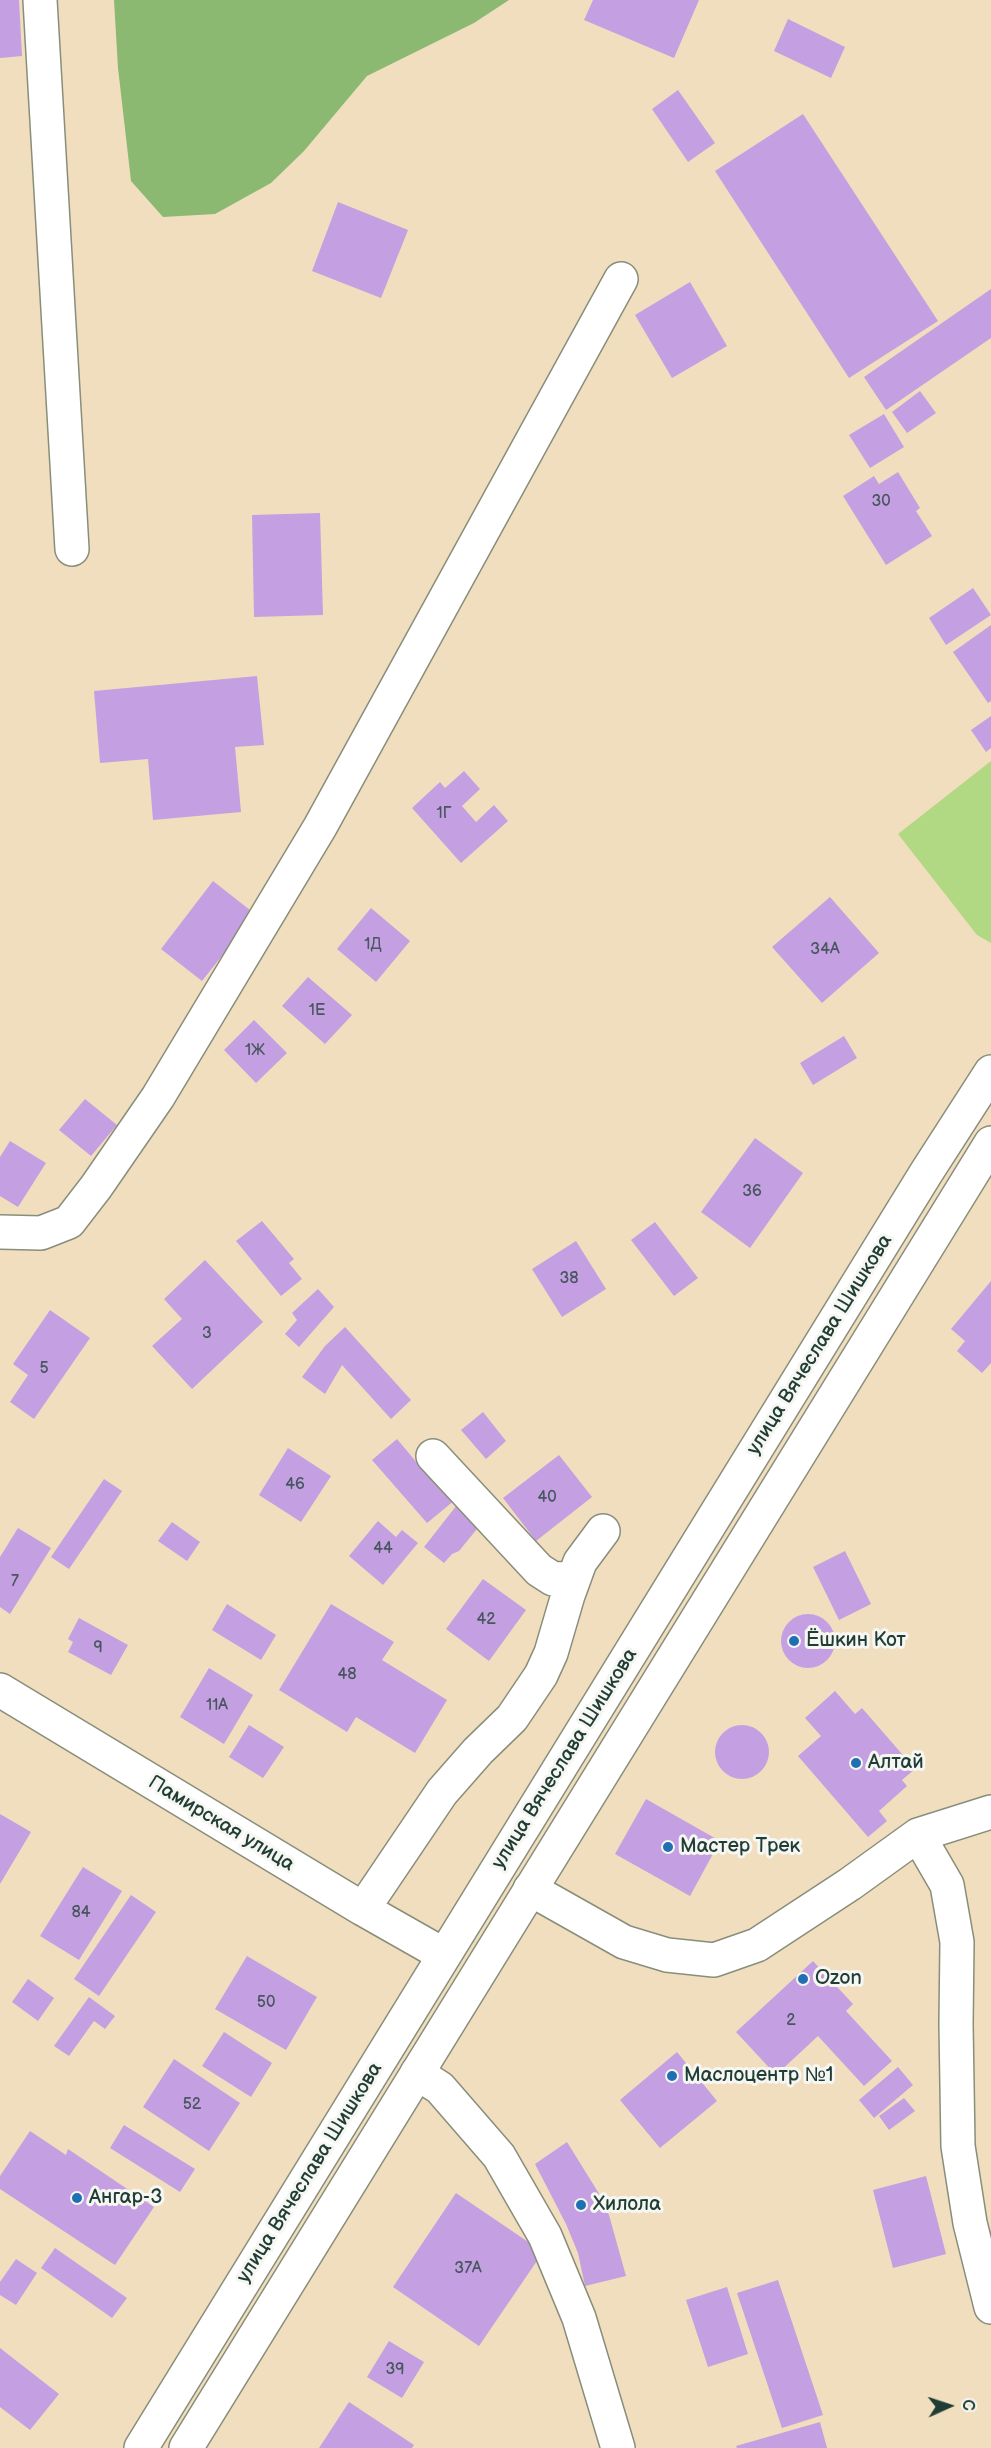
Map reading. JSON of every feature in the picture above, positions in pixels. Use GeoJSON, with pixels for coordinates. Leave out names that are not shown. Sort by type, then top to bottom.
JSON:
{"type":"FeatureCollection","features":[{"type":"Feature","properties":{"kind":"main road"},"geometry":{"type":"LineString","coordinates":[[40,0],[72,549]]}},
{"type":"Feature","properties":{"kind":"main road"},"geometry":{"type":"LineString","coordinates":[[0,1232],[41,1233],[69,1222],[158,1097],[320,827],[621,279]]}},
{"type":"Feature","properties":{"kind":"main road","name":"улица Вячеслава Шишкова"},"geometry":{"type":"LineString","coordinates":[[141,2448],[926,1173],[991,1072]]}},
{"type":"Feature","properties":{"kind":"main road","name":"улица Вячеслава Шишкова"},"geometry":{"type":"LineString","coordinates":[[186,2448],[991,1143]]}},
{"type":"Feature","properties":{"kind":"main road"},"geometry":{"type":"LineString","coordinates":[[433,1455],[539,1570],[553,1579],[574,1578]]}},
{"type":"Feature","properties":{"kind":"main road"},"geometry":{"type":"LineString","coordinates":[[363,1909],[442,1792],[478,1751],[512,1719],[535,1684],[550,1653],[574,1578],[587,1551],[603,1531]]}},
{"type":"Feature","properties":{"kind":"main road","name":"Памирская улица"},"geometry":{"type":"LineString","coordinates":[[0,1690],[363,1909],[444,1955]]}},
{"type":"Feature","properties":{"kind":"main road"},"geometry":{"type":"LineString","coordinates":[[530,1889],[624,1942],[667,1955],[714,1960],[757,1945],[850,1884],[918,1835],[991,1812]]}},
{"type":"Feature","properties":{"kind":"main road"},"geometry":{"type":"LineString","coordinates":[[918,1835],[946,1885],[957,1942],[958,2146],[970,2223],[991,2307]]}},
{"type":"Feature","properties":{"kind":"main road"},"geometry":{"type":"LineString","coordinates":[[417,2073],[440,2088],[499,2156],[545,2236],[579,2318],[618,2448]]}},
{"type":"Feature","properties":{"kind":"green space"},"geometry":{"type":"Polygon","coordinates":[[[114,0],[509,0],[474,23],[367,76],[304,151],[271,183],[215,214],[163,217],[131,181],[118,68],[114,0]]]}},
{"type":"Feature","properties":{"kind":"green space"},"geometry":{"type":"Polygon","coordinates":[[[991,761],[991,943],[977,935],[898,834],[991,761]]]}},
{"type":"Feature","properties":{"kind":"building"},"geometry":{"type":"Polygon","coordinates":[[[0,0],[19,0],[22,56],[0,58],[0,0]]]}},
{"type":"Feature","properties":{"kind":"building"},"geometry":{"type":"Polygon","coordinates":[[[593,0],[699,0],[674,58],[584,20],[593,0]]]}},
{"type":"Feature","properties":{"kind":"building"},"geometry":{"type":"Polygon","coordinates":[[[788,19],[845,47],[831,78],[774,51],[788,19]]]}},
{"type":"Feature","properties":{"kind":"building"},"geometry":{"type":"Polygon","coordinates":[[[678,90],[715,143],[688,162],[652,109],[678,90]]]}},
{"type":"Feature","properties":{"kind":"building"},"geometry":{"type":"Polygon","coordinates":[[[803,114],[938,321],[849,378],[715,171],[803,114]]]}},
{"type":"Feature","properties":{"kind":"building"},"geometry":{"type":"Polygon","coordinates":[[[338,202],[408,230],[381,298],[312,271],[338,202]]]}},
{"type":"Feature","properties":{"kind":"building"},"geometry":{"type":"Polygon","coordinates":[[[690,282],[727,346],[672,378],[635,315],[690,282]]]}},
{"type":"Feature","properties":{"kind":"building"},"geometry":{"type":"Polygon","coordinates":[[[991,289],[991,338],[886,410],[864,377],[991,289]]]}},
{"type":"Feature","properties":{"kind":"building"},"geometry":{"type":"Polygon","coordinates":[[[920,391],[936,413],[907,433],[892,412],[920,391]]]}},
{"type":"Feature","properties":{"kind":"building"},"geometry":{"type":"Polygon","coordinates":[[[884,414],[904,447],[870,468],[849,435],[884,414]]]}},
{"type":"Feature","properties":{"kind":"building"},"geometry":{"type":"Polygon","coordinates":[[[898,472],[920,508],[916,511],[932,536],[886,565],[843,496],[874,476],[879,484],[898,472]]]}},
{"type":"Feature","properties":{"kind":"building"},"geometry":{"type":"Polygon","coordinates":[[[320,513],[323,615],[254,617],[252,515],[320,513]]]}},
{"type":"Feature","properties":{"kind":"building"},"geometry":{"type":"Polygon","coordinates":[[[973,588],[991,615],[946,645],[929,618],[973,588]]]}},
{"type":"Feature","properties":{"kind":"building"},"geometry":{"type":"Polygon","coordinates":[[[991,625],[991,701],[988,703],[953,652],[991,625]]]}},
{"type":"Feature","properties":{"kind":"building"},"geometry":{"type":"Polygon","coordinates":[[[257,676],[264,745],[235,747],[241,812],[153,820],[148,759],[100,763],[94,691],[257,676]]]}},
{"type":"Feature","properties":{"kind":"building"},"geometry":{"type":"Polygon","coordinates":[[[991,716],[991,748],[986,752],[971,730],[991,716]]]}},
{"type":"Feature","properties":{"kind":"building"},"geometry":{"type":"Polygon","coordinates":[[[464,771],[480,789],[462,806],[476,822],[494,805],[508,821],[461,863],[412,808],[440,782],[445,788],[464,771]]]}},
{"type":"Feature","properties":{"kind":"building"},"geometry":{"type":"Polygon","coordinates":[[[213,881],[255,914],[202,981],[161,949],[213,881]]]}},
{"type":"Feature","properties":{"kind":"building"},"geometry":{"type":"Polygon","coordinates":[[[830,897],[879,953],[822,1003],[772,947],[830,897]]]}},
{"type":"Feature","properties":{"kind":"building"},"geometry":{"type":"Polygon","coordinates":[[[371,908],[410,941],[376,982],[337,949],[371,908]]]}},
{"type":"Feature","properties":{"kind":"building"},"geometry":{"type":"Polygon","coordinates":[[[308,977],[352,1015],[325,1044],[282,1006],[308,977]]]}},
{"type":"Feature","properties":{"kind":"building"},"geometry":{"type":"Polygon","coordinates":[[[254,1020],[287,1053],[256,1083],[224,1050],[254,1020]]]}},
{"type":"Feature","properties":{"kind":"building"},"geometry":{"type":"Polygon","coordinates":[[[844,1036],[857,1058],[813,1085],[800,1063],[844,1036]]]}},
{"type":"Feature","properties":{"kind":"building"},"geometry":{"type":"Polygon","coordinates":[[[85,1099],[117,1125],[91,1156],[59,1130],[85,1099]]]}},
{"type":"Feature","properties":{"kind":"building"},"geometry":{"type":"Polygon","coordinates":[[[755,1138],[803,1173],[750,1248],[701,1212],[755,1138]]]}},
{"type":"Feature","properties":{"kind":"building"},"geometry":{"type":"Polygon","coordinates":[[[10,1141],[46,1163],[18,1207],[0,1196],[0,1157],[10,1141]]]}},
{"type":"Feature","properties":{"kind":"building"},"geometry":{"type":"Polygon","coordinates":[[[262,1221],[294,1259],[289,1263],[302,1279],[281,1296],[236,1241],[262,1221]]]}},
{"type":"Feature","properties":{"kind":"building"},"geometry":{"type":"Polygon","coordinates":[[[655,1222],[698,1278],[674,1296],[631,1240],[655,1222]]]}},
{"type":"Feature","properties":{"kind":"building"},"geometry":{"type":"Polygon","coordinates":[[[576,1241],[606,1289],[562,1317],[532,1269],[576,1241]]]}},
{"type":"Feature","properties":{"kind":"building"},"geometry":{"type":"Polygon","coordinates":[[[205,1260],[263,1322],[192,1389],[152,1346],[182,1319],[164,1299],[205,1260]]]}},
{"type":"Feature","properties":{"kind":"building"},"geometry":{"type":"Polygon","coordinates":[[[991,1281],[991,1363],[982,1373],[957,1351],[965,1341],[951,1329],[991,1281]]]}},
{"type":"Feature","properties":{"kind":"building"},"geometry":{"type":"Polygon","coordinates":[[[318,1289],[334,1307],[299,1347],[285,1334],[297,1320],[292,1313],[318,1289]]]}},
{"type":"Feature","properties":{"kind":"building"},"geometry":{"type":"Polygon","coordinates":[[[50,1310],[90,1338],[34,1419],[10,1402],[28,1375],[13,1364],[50,1310]]]}},
{"type":"Feature","properties":{"kind":"building"},"geometry":{"type":"Polygon","coordinates":[[[345,1327],[411,1400],[391,1419],[342,1365],[325,1394],[302,1377],[325,1346],[345,1327]]]}},
{"type":"Feature","properties":{"kind":"building"},"geometry":{"type":"Polygon","coordinates":[[[483,1412],[506,1441],[486,1459],[461,1430],[483,1412]]]}},
{"type":"Feature","properties":{"kind":"building"},"geometry":{"type":"Polygon","coordinates":[[[397,1439],[428,1476],[432,1473],[455,1500],[427,1523],[372,1460],[397,1439]]]}},
{"type":"Feature","properties":{"kind":"building"},"geometry":{"type":"Polygon","coordinates":[[[288,1448],[331,1476],[301,1522],[259,1495],[288,1448]]]}},
{"type":"Feature","properties":{"kind":"building"},"geometry":{"type":"Polygon","coordinates":[[[559,1455],[592,1497],[536,1541],[503,1498],[559,1455]]]}},
{"type":"Feature","properties":{"kind":"building"},"geometry":{"type":"Polygon","coordinates":[[[104,1479],[122,1491],[69,1569],[51,1557],[104,1479]]]}},
{"type":"Feature","properties":{"kind":"building"},"geometry":{"type":"Polygon","coordinates":[[[457,1505],[481,1524],[459,1551],[452,1554],[444,1563],[424,1547],[457,1505]]]}},
{"type":"Feature","properties":{"kind":"building"},"geometry":{"type":"Polygon","coordinates":[[[378,1521],[396,1537],[402,1530],[418,1543],[383,1585],[349,1556],[378,1521]]]}},
{"type":"Feature","properties":{"kind":"building"},"geometry":{"type":"Polygon","coordinates":[[[172,1522],[200,1542],[187,1561],[158,1541],[172,1522]]]}},
{"type":"Feature","properties":{"kind":"building"},"geometry":{"type":"Polygon","coordinates":[[[18,1528],[51,1548],[10,1614],[0,1607],[0,1557],[18,1528]]]}},
{"type":"Feature","properties":{"kind":"building"},"geometry":{"type":"Polygon","coordinates":[[[845,1551],[871,1604],[839,1620],[813,1567],[845,1551]]]}},
{"type":"Feature","properties":{"kind":"building"},"geometry":{"type":"Polygon","coordinates":[[[483,1579],[526,1610],[489,1661],[446,1629],[483,1579]]]}},
{"type":"Feature","properties":{"kind":"building"},"geometry":{"type":"Polygon","coordinates":[[[227,1604],[276,1635],[261,1660],[212,1630],[227,1604]]]}},
{"type":"Feature","properties":{"kind":"building"},"geometry":{"type":"Polygon","coordinates":[[[331,1604],[394,1642],[382,1660],[447,1700],[415,1753],[356,1717],[347,1732],[279,1690],[331,1604]]]}},
{"type":"Feature","properties":{"kind":"building"},"geometry":{"type":"Polygon","coordinates":[[[808,1614],[818,1616],[827,1622],[833,1631],[835,1641],[833,1651],[827,1660],[818,1666],[808,1668],[798,1666],[789,1660],[783,1651],[781,1641],[783,1631],[789,1622],[798,1616],[808,1614]]]}},
{"type":"Feature","properties":{"kind":"building"},"geometry":{"type":"Polygon","coordinates":[[[79,1618],[128,1645],[111,1675],[68,1652],[73,1642],[68,1639],[79,1618]]]}},
{"type":"Feature","properties":{"kind":"building"},"geometry":{"type":"Polygon","coordinates":[[[209,1668],[253,1695],[224,1744],[180,1717],[209,1668]]]}},
{"type":"Feature","properties":{"kind":"building","name":"Алтай"},"geometry":{"type":"Polygon","coordinates":[[[835,1691],[855,1714],[862,1708],[915,1769],[902,1780],[907,1786],[879,1811],[887,1821],[868,1837],[798,1756],[821,1736],[805,1718],[835,1691]]]}},
{"type":"Feature","properties":{"kind":"building"},"geometry":{"type":"Polygon","coordinates":[[[249,1725],[284,1747],[263,1778],[229,1757],[249,1725]]]}},
{"type":"Feature","properties":{"kind":"building"},"geometry":{"type":"Polygon","coordinates":[[[742,1725],[752,1727],[761,1733],[767,1742],[769,1752],[767,1762],[761,1771],[752,1777],[742,1779],[732,1777],[723,1771],[717,1762],[715,1752],[717,1742],[723,1733],[732,1727],[742,1725]]]}},
{"type":"Feature","properties":{"kind":"building","name":"Мастер Трек"},"geometry":{"type":"Polygon","coordinates":[[[646,1799],[720,1841],[690,1896],[615,1854],[646,1799]]]}},
{"type":"Feature","properties":{"kind":"building"},"geometry":{"type":"Polygon","coordinates":[[[0,1814],[31,1832],[0,1884],[0,1814]]]}},
{"type":"Feature","properties":{"kind":"building"},"geometry":{"type":"Polygon","coordinates":[[[83,1867],[122,1891],[79,1960],[40,1936],[83,1867]]]}},
{"type":"Feature","properties":{"kind":"building"},"geometry":{"type":"Polygon","coordinates":[[[131,1895],[156,1912],[99,1996],[74,1979],[131,1895]]]}},
{"type":"Feature","properties":{"kind":"building"},"geometry":{"type":"Polygon","coordinates":[[[247,1956],[317,1997],[286,2050],[215,2009],[247,1956]]]}},
{"type":"Feature","properties":{"kind":"building"},"geometry":{"type":"Polygon","coordinates":[[[813,1961],[853,2004],[846,2011],[892,2061],[864,2086],[818,2036],[776,2075],[736,2032],[813,1961]]]}},
{"type":"Feature","properties":{"kind":"building"},"geometry":{"type":"Polygon","coordinates":[[[28,1979],[54,1998],[38,2021],[12,2002],[28,1979]]]}},
{"type":"Feature","properties":{"kind":"building"},"geometry":{"type":"Polygon","coordinates":[[[89,1997],[115,2016],[105,2029],[94,2021],[69,2056],[54,2046],[89,1997]]]}},
{"type":"Feature","properties":{"kind":"building"},"geometry":{"type":"Polygon","coordinates":[[[224,2032],[272,2063],[251,2097],[202,2066],[224,2032]]]}},
{"type":"Feature","properties":{"kind":"building","name":"Маслоцентр №1"},"geometry":{"type":"Polygon","coordinates":[[[677,2052],[717,2101],[660,2148],[620,2100],[677,2052]]]}},
{"type":"Feature","properties":{"kind":"building"},"geometry":{"type":"Polygon","coordinates":[[[174,2059],[240,2103],[209,2151],[143,2107],[174,2059]]]}},
{"type":"Feature","properties":{"kind":"building"},"geometry":{"type":"Polygon","coordinates":[[[898,2067],[913,2085],[874,2118],[859,2100],[898,2067]]]}},
{"type":"Feature","properties":{"kind":"building"},"geometry":{"type":"Polygon","coordinates":[[[904,2098],[915,2111],[889,2130],[879,2116],[904,2098]]]}},
{"type":"Feature","properties":{"kind":"building"},"geometry":{"type":"Polygon","coordinates":[[[124,2125],[195,2169],[180,2192],[110,2148],[124,2125]]]}},
{"type":"Feature","properties":{"kind":"building","name":"Ангар-3"},"geometry":{"type":"Polygon","coordinates":[[[30,2131],[66,2155],[68,2149],[154,2207],[115,2265],[0,2189],[0,2176],[30,2131]]]}},
{"type":"Feature","properties":{"kind":"building","name":"Хилола"},"geometry":{"type":"Polygon","coordinates":[[[567,2142],[598,2192],[609,2215],[626,2276],[585,2286],[578,2253],[566,2224],[535,2164],[567,2142]]]}},
{"type":"Feature","properties":{"kind":"building"},"geometry":{"type":"Polygon","coordinates":[[[926,2176],[946,2254],[893,2268],[873,2190],[926,2176]]]}},
{"type":"Feature","properties":{"kind":"building"},"geometry":{"type":"Polygon","coordinates":[[[456,2193],[543,2252],[479,2346],[393,2287],[456,2193]]]}},
{"type":"Feature","properties":{"kind":"building"},"geometry":{"type":"Polygon","coordinates":[[[55,2248],[127,2298],[112,2318],[41,2268],[55,2248]]]}},
{"type":"Feature","properties":{"kind":"building"},"geometry":{"type":"Polygon","coordinates":[[[16,2259],[37,2273],[16,2305],[0,2295],[0,2282],[16,2259]]]}},
{"type":"Feature","properties":{"kind":"building"},"geometry":{"type":"Polygon","coordinates":[[[778,2280],[823,2415],[782,2428],[737,2293],[778,2280]]]}},
{"type":"Feature","properties":{"kind":"building"},"geometry":{"type":"Polygon","coordinates":[[[727,2287],[748,2354],[708,2367],[686,2300],[727,2287]]]}},
{"type":"Feature","properties":{"kind":"building"},"geometry":{"type":"Polygon","coordinates":[[[389,2341],[424,2362],[402,2398],[367,2377],[389,2341]]]}},
{"type":"Feature","properties":{"kind":"building"},"geometry":{"type":"Polygon","coordinates":[[[0,2348],[59,2394],[30,2430],[0,2407],[0,2348]]]}},
{"type":"Feature","properties":{"kind":"building"},"geometry":{"type":"Polygon","coordinates":[[[349,2402],[414,2445],[412,2448],[319,2448],[349,2402]]]}},
{"type":"Feature","properties":{"kind":"building"},"geometry":{"type":"Polygon","coordinates":[[[820,2422],[827,2448],[737,2448],[736,2446],[820,2422]]]}},
{"type":"Feature","properties":{"kind":"place","name":"Ёшкин Кот"},"geometry":{"type":"Point","coordinates":[794,1641]}},
{"type":"Feature","properties":{"kind":"place","name":"Алтай"},"geometry":{"type":"Point","coordinates":[856,1763]}},
{"type":"Feature","properties":{"kind":"place","name":"Мастер Трек"},"geometry":{"type":"Point","coordinates":[668,1847]}},
{"type":"Feature","properties":{"kind":"place","name":"Ozon"},"geometry":{"type":"Point","coordinates":[803,1979]}},
{"type":"Feature","properties":{"kind":"place","name":"Маслоцентр №1"},"geometry":{"type":"Point","coordinates":[672,2076]}},
{"type":"Feature","properties":{"kind":"place","name":"Ангар-3"},"geometry":{"type":"Point","coordinates":[77,2198]}},
{"type":"Feature","properties":{"kind":"place","name":"Хилола"},"geometry":{"type":"Point","coordinates":[581,2205]}}]}
